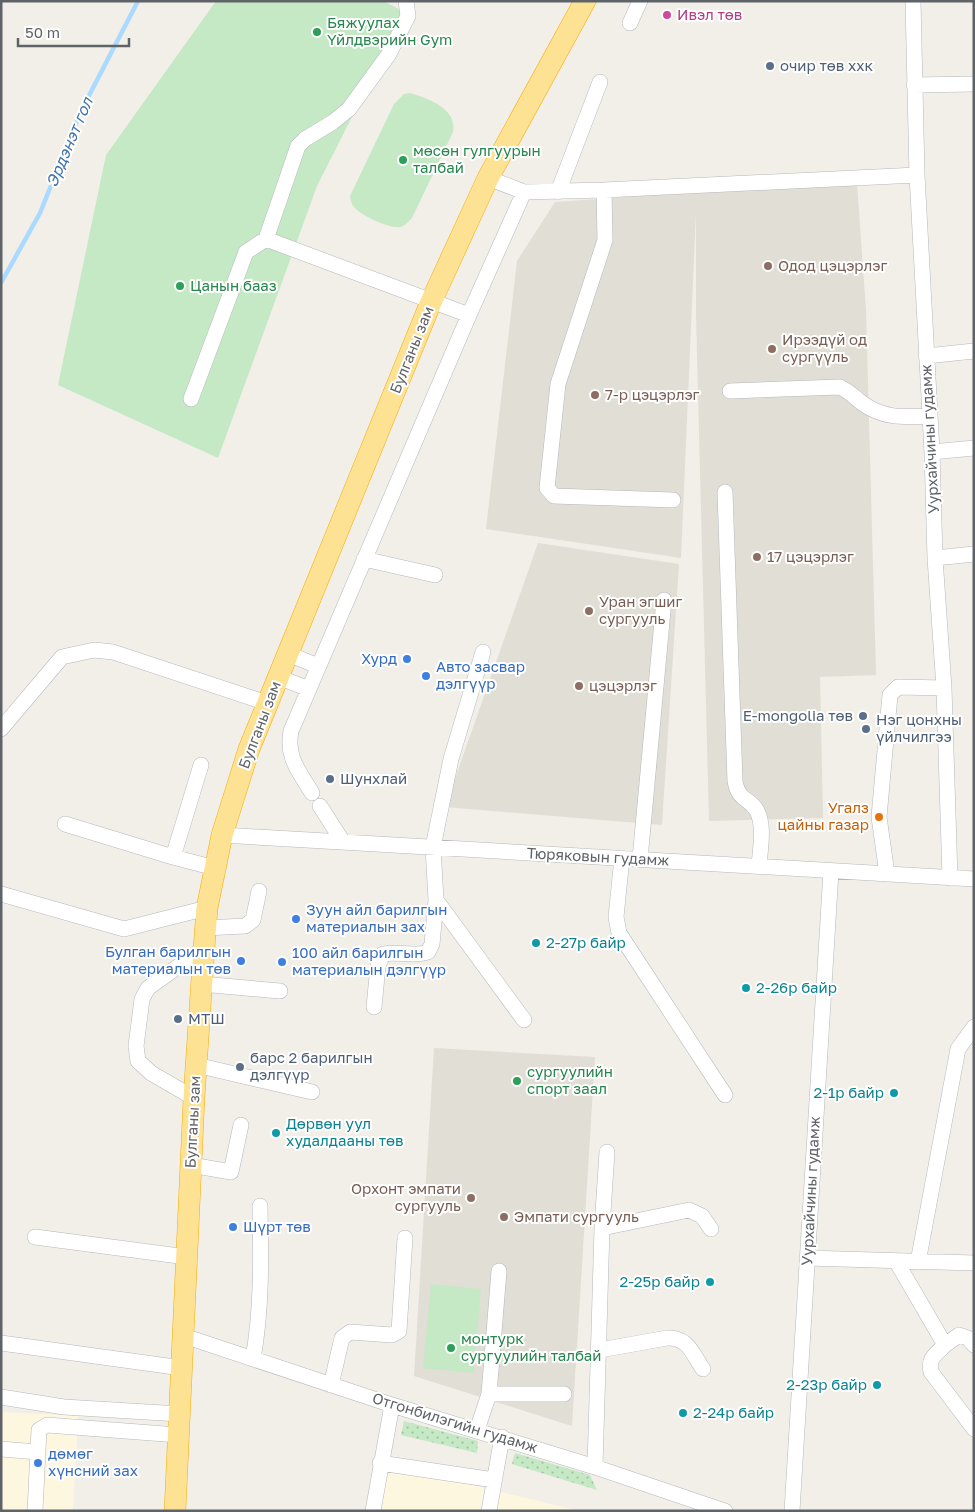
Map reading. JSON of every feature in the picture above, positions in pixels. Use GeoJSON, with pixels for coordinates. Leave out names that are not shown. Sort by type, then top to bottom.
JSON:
{"type":"FeatureCollection","features":[{"type":"Feature","properties":{"kind":"highway","name":"Булганы зам"},"geometry":{"type":"LineString","coordinates":[[175,1511],[201,984],[205,928],[222,835],[249,748],[267,702],[431,302],[488,178],[585,1]]}},
{"type":"Feature","properties":{"kind":"street"},"geometry":{"type":"LineString","coordinates":[[191,399],[246,252],[266,239],[298,146],[305,139],[333,122],[349,109],[389,54],[408,16],[406,1]]}},
{"type":"Feature","properties":{"kind":"street"},"geometry":{"type":"LineString","coordinates":[[630,23],[640,1]]}},
{"type":"Feature","properties":{"kind":"street","name":"Уурхайчины гудамж"},"geometry":{"type":"LineString","coordinates":[[912,1],[917,175],[932,452],[935,558],[944,688],[950,878]]}},
{"type":"Feature","properties":{"kind":"street"},"geometry":{"type":"LineString","coordinates":[[558,192],[600,82]]}},
{"type":"Feature","properties":{"kind":"street"},"geometry":{"type":"LineString","coordinates":[[914,85],[974,84]]}},
{"type":"Feature","properties":{"kind":"street"},"geometry":{"type":"LineString","coordinates":[[488,178],[524,192],[558,192],[917,175]]}},
{"type":"Feature","properties":{"kind":"street"},"geometry":{"type":"LineString","coordinates":[[604,190],[605,240],[558,384],[547,488],[554,496],[672,500]]}},
{"type":"Feature","properties":{"kind":"street"},"geometry":{"type":"LineString","coordinates":[[343,842],[291,757],[288,745],[291,731],[469,315],[524,192]]}},
{"type":"Feature","properties":{"kind":"street"},"geometry":{"type":"LineString","coordinates":[[266,239],[469,315]]}},
{"type":"Feature","properties":{"kind":"street"},"geometry":{"type":"LineString","coordinates":[[926,356],[974,351]]}},
{"type":"Feature","properties":{"kind":"street"},"geometry":{"type":"LineString","coordinates":[[730,391],[840,387],[849,391],[863,404],[884,415],[895,417],[930,416]]}},
{"type":"Feature","properties":{"kind":"street"},"geometry":{"type":"LineString","coordinates":[[932,452],[974,448]]}},
{"type":"Feature","properties":{"kind":"street"},"geometry":{"type":"LineString","coordinates":[[725,492],[735,780],[740,795],[758,812],[760,822],[759,866]]}},
{"type":"Feature","properties":{"kind":"street"},"geometry":{"type":"LineString","coordinates":[[935,558],[974,554]]}},
{"type":"Feature","properties":{"kind":"street"},"geometry":{"type":"LineString","coordinates":[[364,559],[436,575]]}},
{"type":"Feature","properties":{"kind":"street"},"geometry":{"type":"LineString","coordinates":[[640,859],[664,600]]}},
{"type":"Feature","properties":{"kind":"street"},"geometry":{"type":"LineString","coordinates":[[1,729],[62,657],[88,651],[113,652],[267,702]]}},
{"type":"Feature","properties":{"kind":"street"},"geometry":{"type":"LineString","coordinates":[[374,1007],[378,966],[383,954],[393,952],[419,955],[428,952],[432,944],[436,900],[434,847],[451,759],[483,652]]}},
{"type":"Feature","properties":{"kind":"street"},"geometry":{"type":"LineString","coordinates":[[288,654],[318,666]]}},
{"type":"Feature","properties":{"kind":"street"},"geometry":{"type":"LineString","coordinates":[[278,677],[309,689]]}},
{"type":"Feature","properties":{"kind":"street"},"geometry":{"type":"LineString","coordinates":[[887,874],[880,817],[890,695],[898,687],[944,688]]}},
{"type":"Feature","properties":{"kind":"street"},"geometry":{"type":"LineString","coordinates":[[174,857],[201,765]]}},
{"type":"Feature","properties":{"kind":"street"},"geometry":{"type":"LineString","coordinates":[[66,824],[215,868]]}},
{"type":"Feature","properties":{"kind":"street","name":"Тюряковын гудамж"},"geometry":{"type":"LineString","coordinates":[[222,835],[974,879]]}},
{"type":"Feature","properties":{"kind":"street"},"geometry":{"type":"LineString","coordinates":[[622,858],[616,917],[619,934],[725,1095]]}},
{"type":"Feature","properties":{"kind":"street","name":"Уурхайчины гудамж"},"geometry":{"type":"LineString","coordinates":[[792,1511],[831,870]]}},
{"type":"Feature","properties":{"kind":"street"},"geometry":{"type":"LineString","coordinates":[[1,894],[124,929],[246,926],[253,920],[259,891]]}},
{"type":"Feature","properties":{"kind":"street"},"geometry":{"type":"LineString","coordinates":[[436,900],[524,1020]]}},
{"type":"Feature","properties":{"kind":"street"},"geometry":{"type":"LineString","coordinates":[[194,1098],[151,1074],[138,1061],[136,1046],[142,999],[148,988],[205,928]]}},
{"type":"Feature","properties":{"kind":"street"},"geometry":{"type":"LineString","coordinates":[[201,984],[280,991]]}},
{"type":"Feature","properties":{"kind":"street"},"geometry":{"type":"LineString","coordinates":[[918,1262],[958,1048],[974,1027]]}},
{"type":"Feature","properties":{"kind":"street"},"geometry":{"type":"LineString","coordinates":[[196,1065],[312,1092]]}},
{"type":"Feature","properties":{"kind":"street"},"geometry":{"type":"LineString","coordinates":[[191,1165],[231,1172],[240,1125]]}},
{"type":"Feature","properties":{"kind":"street"},"geometry":{"type":"LineString","coordinates":[[595,1467],[600,1350],[602,1228],[607,1152]]}},
{"type":"Feature","properties":{"kind":"street"},"geometry":{"type":"LineString","coordinates":[[253,1359],[257,1335],[261,1278],[260,1206]]}},
{"type":"Feature","properties":{"kind":"street"},"geometry":{"type":"LineString","coordinates":[[602,1228],[689,1210],[702,1216],[712,1229]]}},
{"type":"Feature","properties":{"kind":"street"},"geometry":{"type":"LineString","coordinates":[[35,1237],[187,1257]]}},
{"type":"Feature","properties":{"kind":"street"},"geometry":{"type":"LineString","coordinates":[[331,1385],[342,1338],[350,1332],[392,1335],[399,1331],[405,1238]]}},
{"type":"Feature","properties":{"kind":"street"},"geometry":{"type":"LineString","coordinates":[[807,1258],[974,1264]]}},
{"type":"Feature","properties":{"kind":"street"},"geometry":{"type":"LineString","coordinates":[[896,1261],[945,1345]]}},
{"type":"Feature","properties":{"kind":"street"},"geometry":{"type":"LineString","coordinates":[[477,1430],[489,1394],[499,1271]]}},
{"type":"Feature","properties":{"kind":"street"},"geometry":{"type":"LineString","coordinates":[[974,1345],[968,1338],[959,1335],[945,1345],[931,1359],[929,1364],[931,1372],[974,1429]]}},
{"type":"Feature","properties":{"kind":"street","name":"Отгонбилэгийн гудамж"},"geometry":{"type":"LineString","coordinates":[[184,1336],[392,1405],[502,1437],[595,1467],[700,1507],[725,1511]]}},
{"type":"Feature","properties":{"kind":"street"},"geometry":{"type":"LineString","coordinates":[[600,1350],[678,1338],[686,1344],[703,1369]]}},
{"type":"Feature","properties":{"kind":"street"},"geometry":{"type":"LineString","coordinates":[[1,1343],[182,1368]]}},
{"type":"Feature","properties":{"kind":"street"},"geometry":{"type":"LineString","coordinates":[[489,1394],[564,1394]]}},
{"type":"Feature","properties":{"kind":"street"},"geometry":{"type":"LineString","coordinates":[[1,1397],[179,1425]]}},
{"type":"Feature","properties":{"kind":"street"},"geometry":{"type":"LineString","coordinates":[[373,1511],[380,1463],[392,1405]]}},
{"type":"Feature","properties":{"kind":"street"},"geometry":{"type":"LineString","coordinates":[[35,1511],[40,1430],[47,1425],[179,1425]]}},
{"type":"Feature","properties":{"kind":"street"},"geometry":{"type":"LineString","coordinates":[[489,1511],[502,1437]]}},
{"type":"Feature","properties":{"kind":"street"},"geometry":{"type":"LineString","coordinates":[[1,1449],[38,1452]]}},
{"type":"Feature","properties":{"kind":"street"},"geometry":{"type":"LineString","coordinates":[[380,1463],[494,1480]]}},
{"type":"Feature","properties":{"kind":"shaded area"},"geometry":{"type":"Polygon","coordinates":[[[857,184],[866,310],[876,675],[820,677],[823,818],[709,821],[696,315],[696,212],[681,558],[486,529],[517,261],[555,202],[697,192],[857,184]]]}},
{"type":"Feature","properties":{"kind":"shaded area","name":"цэцэрлэг"},"geometry":{"type":"Polygon","coordinates":[[[538,543],[679,564],[662,825],[445,807],[538,543]]]}},
{"type":"Feature","properties":{"kind":"shaded area","name":"Эмпати сургууль"},"geometry":{"type":"Polygon","coordinates":[[[434,1048],[595,1057],[572,1426],[414,1376],[434,1048]]]}},
{"type":"Feature","properties":{"kind":"shaded area","name":"дөмөг хүнсний зах"},"geometry":{"type":"Polygon","coordinates":[[[1,1412],[78,1416],[73,1511],[1,1511],[1,1412]]]}},
{"type":"Feature","properties":{"kind":"shaded area"},"geometry":{"type":"Polygon","coordinates":[[[377,1462],[579,1511],[366,1511],[377,1462]]]}},
{"type":"Feature","properties":{"kind":"green space","name":"Цанын бааз"},"geometry":{"type":"Polygon","coordinates":[[[216,1],[383,1],[405,12],[317,186],[218,458],[58,385],[106,155],[216,1]]]}},
{"type":"Feature","properties":{"kind":"green space","name":"мөсөн гулгуурын талбай"},"geometry":{"type":"Polygon","coordinates":[[[410,93],[433,102],[446,111],[451,117],[453,132],[412,218],[403,226],[395,227],[383,224],[362,214],[354,207],[350,196],[394,104],[404,94],[410,93]]]}},
{"type":"Feature","properties":{"kind":"green space","name":"монтурк сургуулийн талбай"},"geometry":{"type":"Polygon","coordinates":[[[431,1284],[481,1289],[474,1373],[423,1368],[431,1284]]]}},
{"type":"Feature","properties":{"kind":"green space"},"geometry":{"type":"Polygon","coordinates":[[[404,1421],[478,1441],[477,1453],[401,1435],[404,1421]]]}},
{"type":"Feature","properties":{"kind":"green space"},"geometry":{"type":"Polygon","coordinates":[[[515,1453],[590,1475],[597,1490],[512,1464],[515,1453]]]}},
{"type":"Feature","properties":{"kind":"waterway","name":"Эрдэнэт гол"},"geometry":{"type":"LineString","coordinates":[[1,283],[40,213],[81,111],[138,1]]}},
{"type":"Feature","properties":{"kind":"place","name":"Ивэл төв"},"geometry":{"type":"Point","coordinates":[667,15]}},
{"type":"Feature","properties":{"kind":"place","name":"Бяжуулах Үйлдвэрийн Gym"},"geometry":{"type":"Point","coordinates":[317,32]}},
{"type":"Feature","properties":{"kind":"place","name":"очир төв ххк"},"geometry":{"type":"Point","coordinates":[770,66]}},
{"type":"Feature","properties":{"kind":"place","name":"мөсөн гулгуурын талбай"},"geometry":{"type":"Point","coordinates":[403,160]}},
{"type":"Feature","properties":{"kind":"place","name":"Одод цэцэрлэг"},"geometry":{"type":"Point","coordinates":[768,266]}},
{"type":"Feature","properties":{"kind":"place","name":"Цанын бааз"},"geometry":{"type":"Point","coordinates":[180,286]}},
{"type":"Feature","properties":{"kind":"place","name":"Ирээдүй од сургүүль"},"geometry":{"type":"Point","coordinates":[772,349]}},
{"type":"Feature","properties":{"kind":"place","name":"7-р цэцэрлэг"},"geometry":{"type":"Point","coordinates":[595,395]}},
{"type":"Feature","properties":{"kind":"place","name":"17 цэцэрлэг"},"geometry":{"type":"Point","coordinates":[757,557]}},
{"type":"Feature","properties":{"kind":"place","name":"Уран эгшиг сургууль"},"geometry":{"type":"Point","coordinates":[589,611]}},
{"type":"Feature","properties":{"kind":"place","name":"Хурд"},"geometry":{"type":"Point","coordinates":[407,659]}},
{"type":"Feature","properties":{"kind":"place","name":"Авто засвар дэлгүүр"},"geometry":{"type":"Point","coordinates":[426,676]}},
{"type":"Feature","properties":{"kind":"place","name":"цэцэрлэг"},"geometry":{"type":"Point","coordinates":[579,686]}},
{"type":"Feature","properties":{"kind":"place","name":"E-mongolia төв"},"geometry":{"type":"Point","coordinates":[863,716]}},
{"type":"Feature","properties":{"kind":"place","name":"Нэг цонхны үйлчилгээ"},"geometry":{"type":"Point","coordinates":[866,729]}},
{"type":"Feature","properties":{"kind":"place","name":"Шунхлай"},"geometry":{"type":"Point","coordinates":[330,779]}},
{"type":"Feature","properties":{"kind":"place","name":"Угалз цайны газар"},"geometry":{"type":"Point","coordinates":[879,817]}},
{"type":"Feature","properties":{"kind":"place","name":"Зуун айл барилгын материалын зах"},"geometry":{"type":"Point","coordinates":[296,919]}},
{"type":"Feature","properties":{"kind":"place","name":"2-27р байр"},"geometry":{"type":"Point","coordinates":[536,943]}},
{"type":"Feature","properties":{"kind":"place","name":"Булган барилгын материалын төв"},"geometry":{"type":"Point","coordinates":[241,961]}},
{"type":"Feature","properties":{"kind":"place","name":"100 айл барилгын материалын дэлгүүр"},"geometry":{"type":"Point","coordinates":[282,962]}},
{"type":"Feature","properties":{"kind":"place","name":"2-26р байр"},"geometry":{"type":"Point","coordinates":[746,988]}},
{"type":"Feature","properties":{"kind":"place","name":"МТШ"},"geometry":{"type":"Point","coordinates":[178,1019]}},
{"type":"Feature","properties":{"kind":"place","name":"барс 2 барилгын дэлгүүр"},"geometry":{"type":"Point","coordinates":[240,1067]}},
{"type":"Feature","properties":{"kind":"place","name":"сургуулийн спорт заал"},"geometry":{"type":"Point","coordinates":[517,1081]}},
{"type":"Feature","properties":{"kind":"place","name":"2-1р байр"},"geometry":{"type":"Point","coordinates":[894,1093]}},
{"type":"Feature","properties":{"kind":"place","name":"Дөрвөн уул худалдааны төв"},"geometry":{"type":"Point","coordinates":[276,1133]}},
{"type":"Feature","properties":{"kind":"place","name":"Орхонт эмпати сургууль"},"geometry":{"type":"Point","coordinates":[471,1198]}},
{"type":"Feature","properties":{"kind":"place","name":"Эмпати сургууль"},"geometry":{"type":"Point","coordinates":[504,1217]}},
{"type":"Feature","properties":{"kind":"place","name":"Шүрт төв"},"geometry":{"type":"Point","coordinates":[233,1227]}},
{"type":"Feature","properties":{"kind":"place","name":"2-25р байр"},"geometry":{"type":"Point","coordinates":[710,1282]}},
{"type":"Feature","properties":{"kind":"place","name":"монтурк сургуулийн талбай"},"geometry":{"type":"Point","coordinates":[451,1348]}},
{"type":"Feature","properties":{"kind":"place","name":"2-23р байр"},"geometry":{"type":"Point","coordinates":[877,1385]}},
{"type":"Feature","properties":{"kind":"place","name":"2-24р байр"},"geometry":{"type":"Point","coordinates":[683,1413]}},
{"type":"Feature","properties":{"kind":"place","name":"дөмөг хүнсний зах"},"geometry":{"type":"Point","coordinates":[38,1463]}}]}
